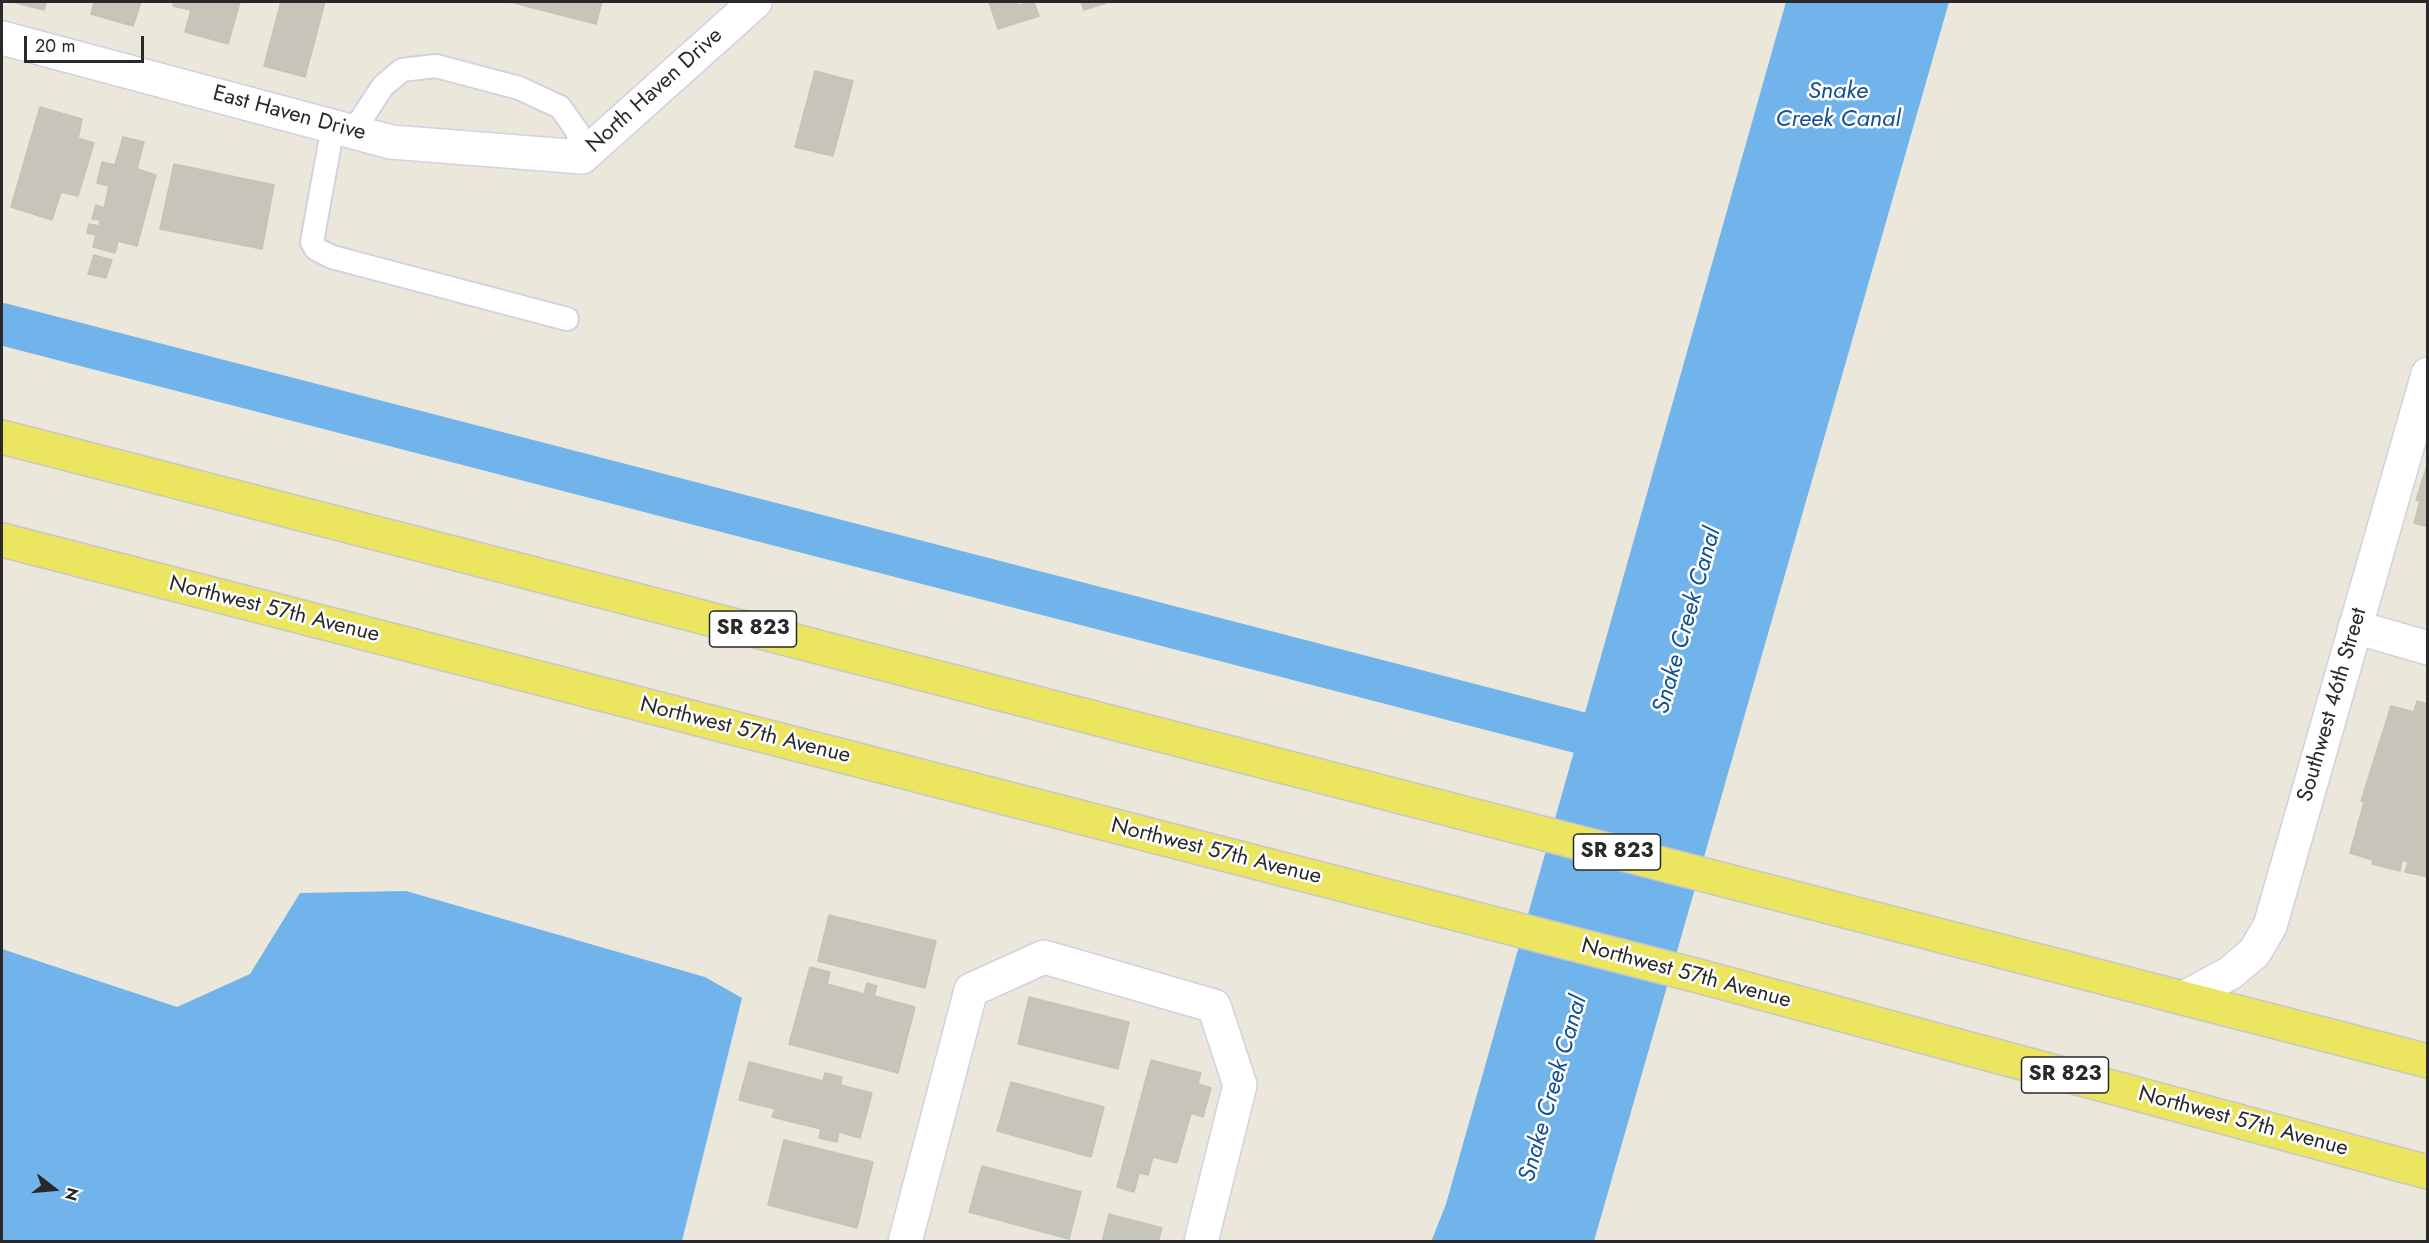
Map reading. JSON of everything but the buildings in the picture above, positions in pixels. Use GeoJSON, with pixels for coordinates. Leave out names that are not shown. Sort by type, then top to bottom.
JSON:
{"type":"FeatureCollection","features":[{"type":"Feature","properties":{"kind":"main road","name":"SR 823"},"geometry":{"type":"LineString","coordinates":[[2,437],[2427,1061]]}},
{"type":"Feature","properties":{"kind":"main road","name":"Northwest 57th Avenue"},"geometry":{"type":"LineString","coordinates":[[2,540],[1702,977],[2427,1172]]}},
{"type":"Feature","properties":{"kind":"street","name":"North Haven Drive"},"geometry":{"type":"LineString","coordinates":[[582,157],[755,2]]}},
{"type":"Feature","properties":{"kind":"street","name":"East Haven Drive"},"geometry":{"type":"LineString","coordinates":[[2,38],[391,142],[582,157]]}},
{"type":"Feature","properties":{"kind":"street","name":"Southwest 46th Street"},"geometry":{"type":"LineString","coordinates":[[2184,998],[2230,973],[2254,953],[2270,926],[2427,374]]}},
{"type":"Feature","properties":{"kind":"street"},"geometry":{"type":"LineString","coordinates":[[2355,627],[2427,648]]}},
{"type":"Feature","properties":{"kind":"street"},"geometry":{"type":"LineString","coordinates":[[906,1242],[971,990],[1044,957],[1214,1006],[1240,1085],[1201,1242]]}},
{"type":"Feature","properties":{"kind":"lane"},"geometry":{"type":"LineString","coordinates":[[567,319],[332,257],[316,249],[312,242],[343,129],[383,86],[402,70],[436,66],[519,88],[560,107],[577,131],[582,157]]}},
{"type":"Feature","properties":{"kind":"water","name":"Snake Creek Canal"},"geometry":{"type":"Polygon","coordinates":[[[1786,2],[1949,2],[1594,1241],[1431,1242],[1446,1204],[1786,2]]]}},
{"type":"Feature","properties":{"kind":"water"},"geometry":{"type":"Polygon","coordinates":[[[406,891],[705,977],[742,998],[682,1241],[2,1241],[2,949],[177,1007],[250,974],[300,893],[406,891]]]}},
{"type":"Feature","properties":{"kind":"waterway"},"geometry":{"type":"LineString","coordinates":[[2,324],[1635,747]]}}]}
